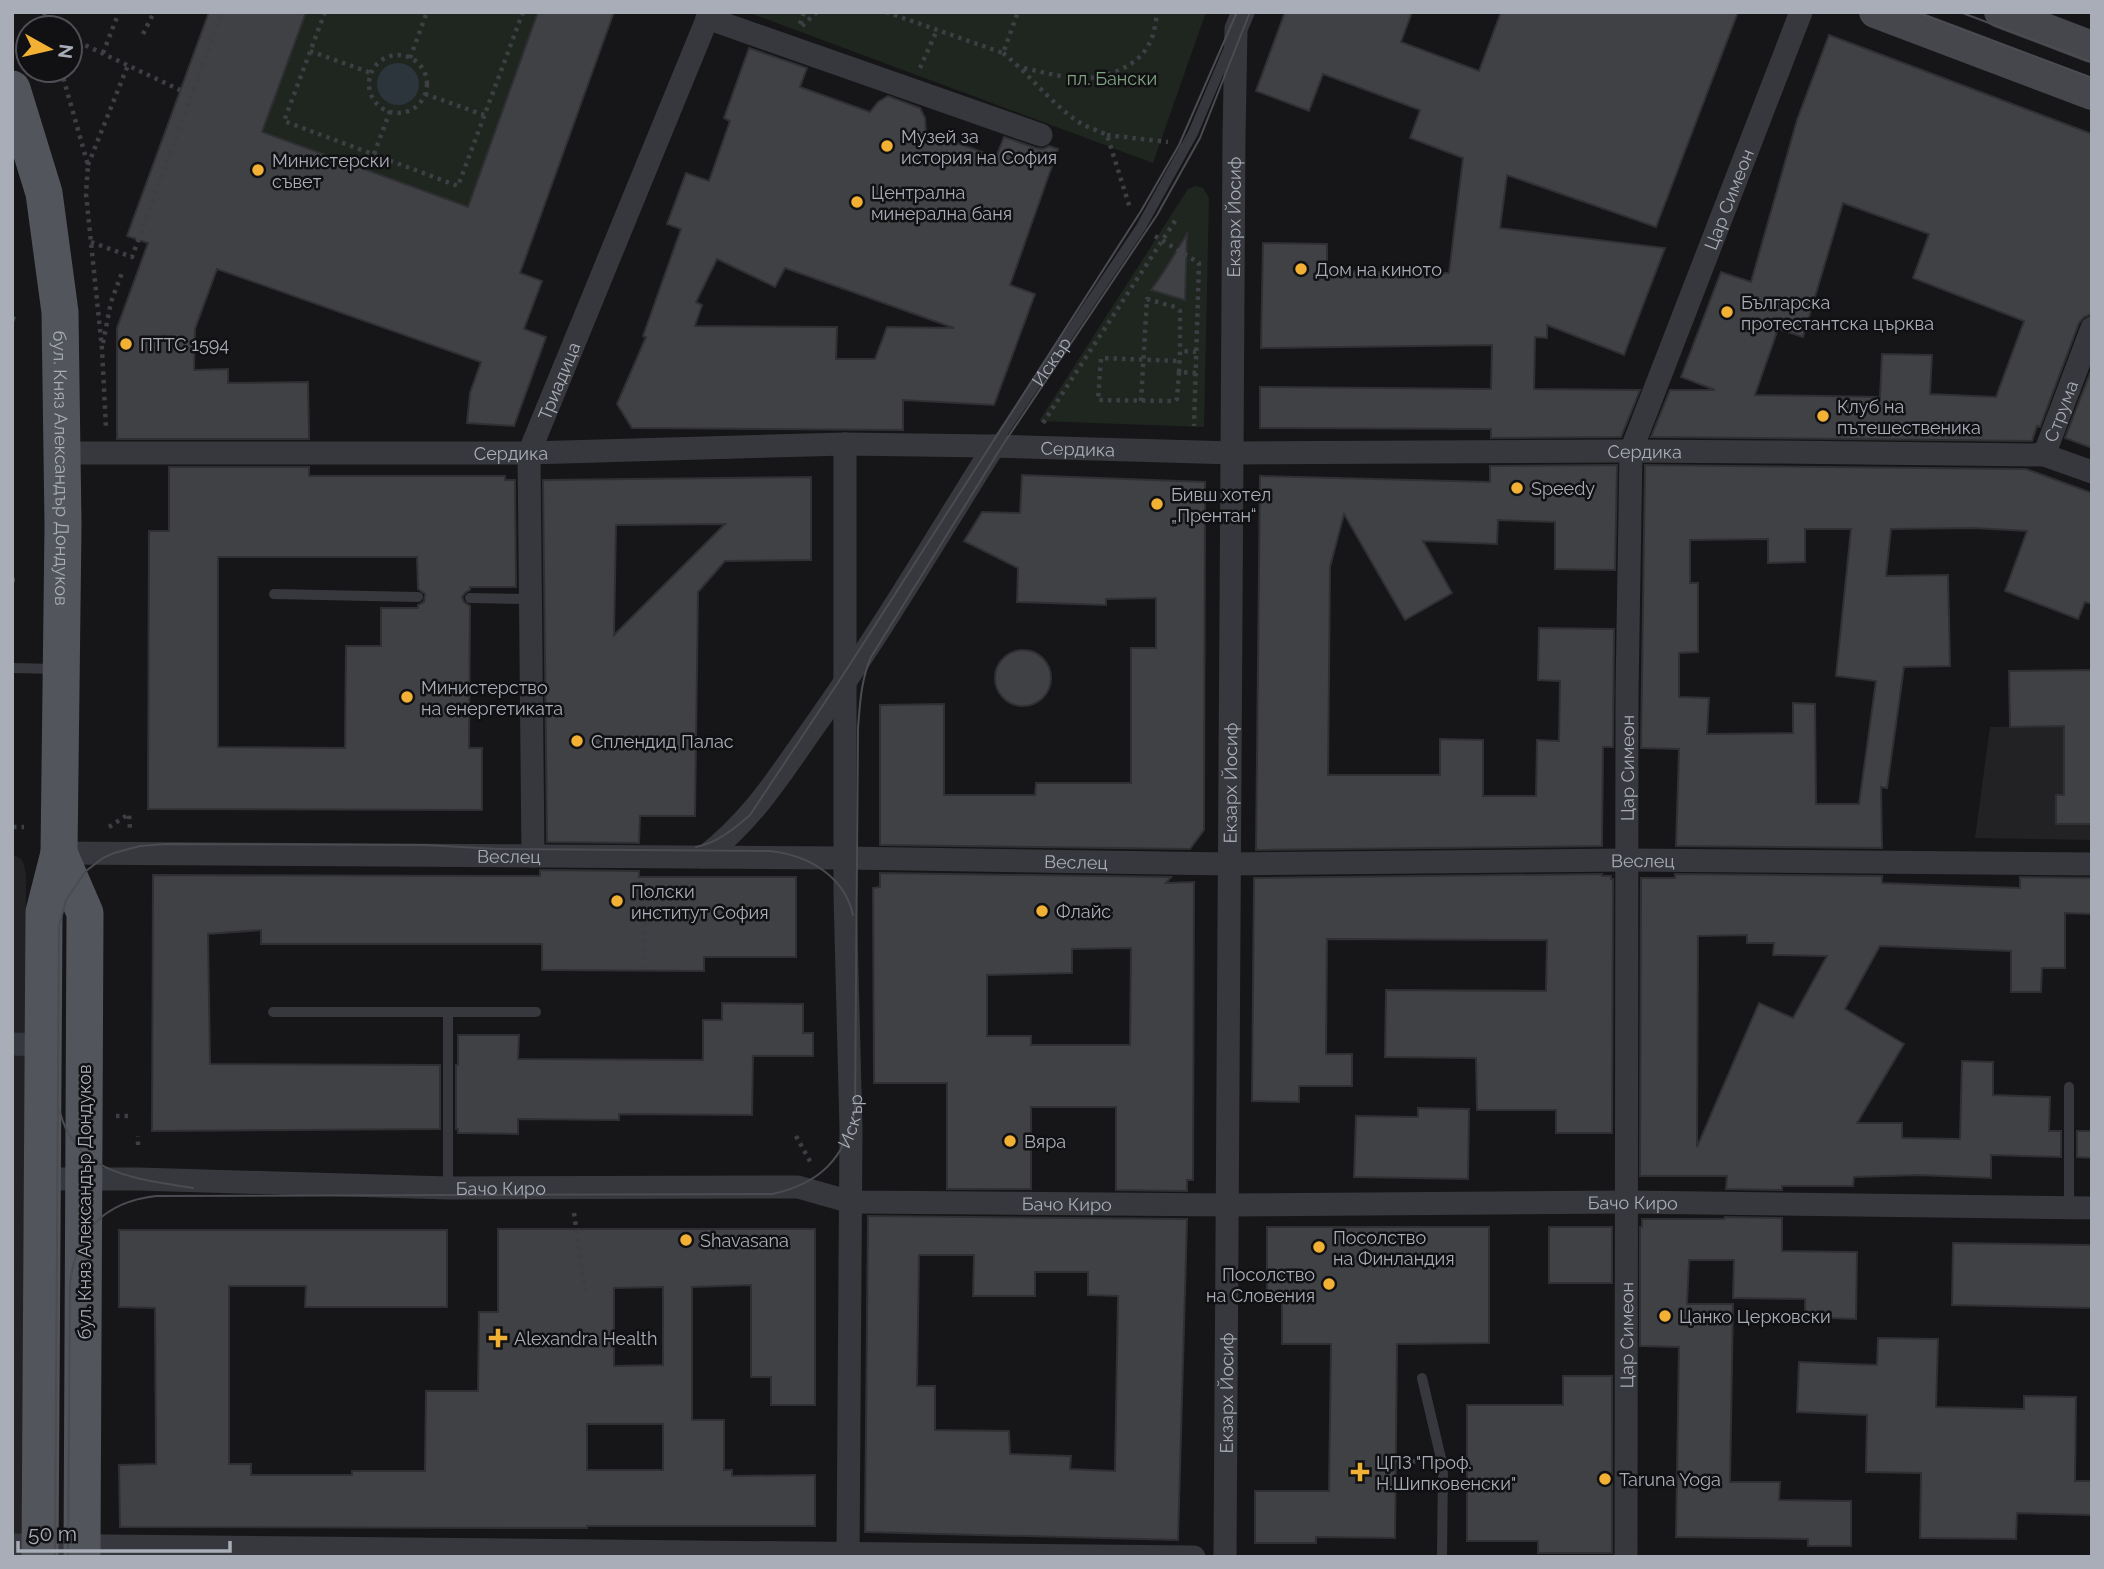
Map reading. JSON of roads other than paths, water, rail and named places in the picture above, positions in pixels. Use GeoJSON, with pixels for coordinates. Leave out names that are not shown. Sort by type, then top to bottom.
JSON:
{"type":"FeatureCollection","features":[{"type":"Feature","properties":{"kind":"main road"},"geometry":{"type":"LineString","coordinates":[[1875,12],[2092,94]]}},
{"type":"Feature","properties":{"kind":"main road"},"geometry":{"type":"LineString","coordinates":[[2000,12],[2092,47]]}},
{"type":"Feature","properties":{"kind":"main road","name":"бул. Княз Александър Дондуков"},"geometry":{"type":"LineString","coordinates":[[13,98],[44,193],[60,312],[62,670],[59,853],[44,912],[28,1044],[43,1179],[31,1549]]}},
{"type":"Feature","properties":{"kind":"main road"},"geometry":{"type":"LineString","coordinates":[[12,192],[18,195],[37,219],[51,244]]}},
{"type":"Feature","properties":{"kind":"main road","name":"бул. Княз Александър Дондуков"},"geometry":{"type":"LineString","coordinates":[[59,853],[85,912],[82,1551]]}},
{"type":"Feature","properties":{"kind":"street","name":"Цар Симеон"},"geometry":{"type":"LineString","coordinates":[[1626,1557],[1627,860],[1631,451],[1801,12]]}},
{"type":"Feature","properties":{"kind":"street"},"geometry":{"type":"LineString","coordinates":[[708,15],[1041,135]]}},
{"type":"Feature","properties":{"kind":"street","name":"Триадица"},"geometry":{"type":"LineString","coordinates":[[533,856],[528,453],[708,15]]}},
{"type":"Feature","properties":{"kind":"street","name":"Екзарх Йосиф"},"geometry":{"type":"LineString","coordinates":[[1225,1557],[1234,138],[1240,21]]}},
{"type":"Feature","properties":{"kind":"street","name":"Струма"},"geometry":{"type":"LineString","coordinates":[[2045,455],[2092,328]]}},
{"type":"Feature","properties":{"kind":"street","name":"Сердика"},"geometry":{"type":"LineString","coordinates":[[61,453],[528,453],[845,444],[1234,453],[1631,451],[2045,455],[2092,472]]}},
{"type":"Feature","properties":{"kind":"street","name":"Искър"},"geometry":{"type":"LineString","coordinates":[[845,444],[845,858],[851,1202],[848,1555]]}},
{"type":"Feature","properties":{"kind":"street","name":"Искър"},"geometry":{"type":"LineString","coordinates":[[704,858],[751,815],[845,684],[994,446]]}},
{"type":"Feature","properties":{"kind":"street","name":"Веслец"},"geometry":{"type":"LineString","coordinates":[[59,853],[845,858],[1230,864],[1627,860],[2092,864]]}},
{"type":"Feature","properties":{"kind":"street","name":"Бачо Киро"},"geometry":{"type":"LineString","coordinates":[[43,1179],[448,1188],[798,1187],[851,1202],[1228,1205],[1627,1202],[2080,1208]]}},
{"type":"Feature","properties":{"kind":"street"},"geometry":{"type":"LineString","coordinates":[[31,1549],[1194,1557]]}},
{"type":"Feature","properties":{"kind":"lane","name":"Искър"},"geometry":{"type":"LineString","coordinates":[[994,446],[1140,227],[1193,133],[1240,21]]}},
{"type":"Feature","properties":{"kind":"lane"},"geometry":{"type":"LineString","coordinates":[[274,594],[418,597]]}},
{"type":"Feature","properties":{"kind":"lane"},"geometry":{"type":"LineString","coordinates":[[470,598],[529,599]]}},
{"type":"Feature","properties":{"kind":"lane"},"geometry":{"type":"LineString","coordinates":[[12,668],[62,670]]}},
{"type":"Feature","properties":{"kind":"lane"},"geometry":{"type":"LineString","coordinates":[[273,1012],[536,1012]]}},
{"type":"Feature","properties":{"kind":"lane"},"geometry":{"type":"LineString","coordinates":[[448,1012],[448,1188]]}},
{"type":"Feature","properties":{"kind":"lane"},"geometry":{"type":"LineString","coordinates":[[2069,1087],[2080,1208]]}},
{"type":"Feature","properties":{"kind":"lane"},"geometry":{"type":"LineString","coordinates":[[1422,1378],[1442,1463],[1442,1557]]}},
{"type":"Feature","properties":{"kind":"tram line"},"geometry":{"type":"LineString","coordinates":[[696,847],[718,839],[750,815],[845,672],[1141,211],[1179,145],[1237,12]]}},
{"type":"Feature","properties":{"kind":"tram line"},"geometry":{"type":"LineString","coordinates":[[68,1557],[70,1284],[73,1266],[86,1235],[95,1223],[121,1205],[156,1196],[772,1194],[817,1176],[837,1155],[851,1128],[855,1111],[858,728],[865,674],[871,657],[1002,446],[1157,215],[1200,138],[1250,12]]}},
{"type":"Feature","properties":{"kind":"tram line"},"geometry":{"type":"LineString","coordinates":[[1916,12],[2092,78]]}},
{"type":"Feature","properties":{"kind":"tram line"},"geometry":{"type":"LineString","coordinates":[[1960,12],[2092,62]]}},
{"type":"Feature","properties":{"kind":"tram line"},"geometry":{"type":"LineString","coordinates":[[55,1557],[59,926],[66,900],[86,871],[114,853],[140,846],[166,844],[770,851],[810,862],[833,878],[848,901],[853,915]]}},
{"type":"Feature","properties":{"kind":"tram line"},"geometry":{"type":"LineString","coordinates":[[60,1112],[68,1133],[80,1149],[95,1161],[131,1177],[193,1188]]}},
{"type":"Feature","properties":{"kind":"place","name":"Музей за история на София"},"geometry":{"type":"Point","coordinates":[887,146]}},
{"type":"Feature","properties":{"kind":"place","name":"Министерски съвет"},"geometry":{"type":"Point","coordinates":[258,170]}},
{"type":"Feature","properties":{"kind":"place","name":"Централна минерална баня"},"geometry":{"type":"Point","coordinates":[857,202]}},
{"type":"Feature","properties":{"kind":"place","name":"Дом на киното"},"geometry":{"type":"Point","coordinates":[1301,269]}},
{"type":"Feature","properties":{"kind":"place","name":"Българска протестантска църква"},"geometry":{"type":"Point","coordinates":[1727,312]}},
{"type":"Feature","properties":{"kind":"place","name":"ПТТС 1594"},"geometry":{"type":"Point","coordinates":[126,344]}},
{"type":"Feature","properties":{"kind":"place","name":"Клуб на пътешественика"},"geometry":{"type":"Point","coordinates":[1823,416]}},
{"type":"Feature","properties":{"kind":"place","name":"Speedy"},"geometry":{"type":"Point","coordinates":[1517,488]}},
{"type":"Feature","properties":{"kind":"place","name":"Бивш хотел „Прентан“"},"geometry":{"type":"Point","coordinates":[1157,504]}},
{"type":"Feature","properties":{"kind":"place","name":"Министерство на енергетиката"},"geometry":{"type":"Point","coordinates":[407,697]}},
{"type":"Feature","properties":{"kind":"place","name":"Сплендид Палас"},"geometry":{"type":"Point","coordinates":[577,741]}},
{"type":"Feature","properties":{"kind":"place","name":"Полски институт София"},"geometry":{"type":"Point","coordinates":[617,901]}},
{"type":"Feature","properties":{"kind":"place","name":"Флайс"},"geometry":{"type":"Point","coordinates":[1042,911]}},
{"type":"Feature","properties":{"kind":"place","name":"Вяра"},"geometry":{"type":"Point","coordinates":[1010,1141]}},
{"type":"Feature","properties":{"kind":"place","name":"Shavasana"},"geometry":{"type":"Point","coordinates":[686,1240]}},
{"type":"Feature","properties":{"kind":"place","name":"Посолство на Финландия"},"geometry":{"type":"Point","coordinates":[1319,1247]}},
{"type":"Feature","properties":{"kind":"place","name":"Посолство на Словения"},"geometry":{"type":"Point","coordinates":[1329,1284]}},
{"type":"Feature","properties":{"kind":"place","name":"Цанко Церковски"},"geometry":{"type":"Point","coordinates":[1665,1316]}},
{"type":"Feature","properties":{"kind":"place","name":"Alexandra Health"},"geometry":{"type":"Point","coordinates":[498,1338]}},
{"type":"Feature","properties":{"kind":"place","name":"ЦПЗ \"Проф. Н.Шипковенски\""},"geometry":{"type":"Point","coordinates":[1360,1472]}},
{"type":"Feature","properties":{"kind":"place","name":"Taruna Yoga"},"geometry":{"type":"Point","coordinates":[1605,1479]}},
{"type":"Feature","properties":{"kind":"park label","name":"пл. Бански"},"geometry":{"type":"Point","coordinates":[1112,78]}}]}
